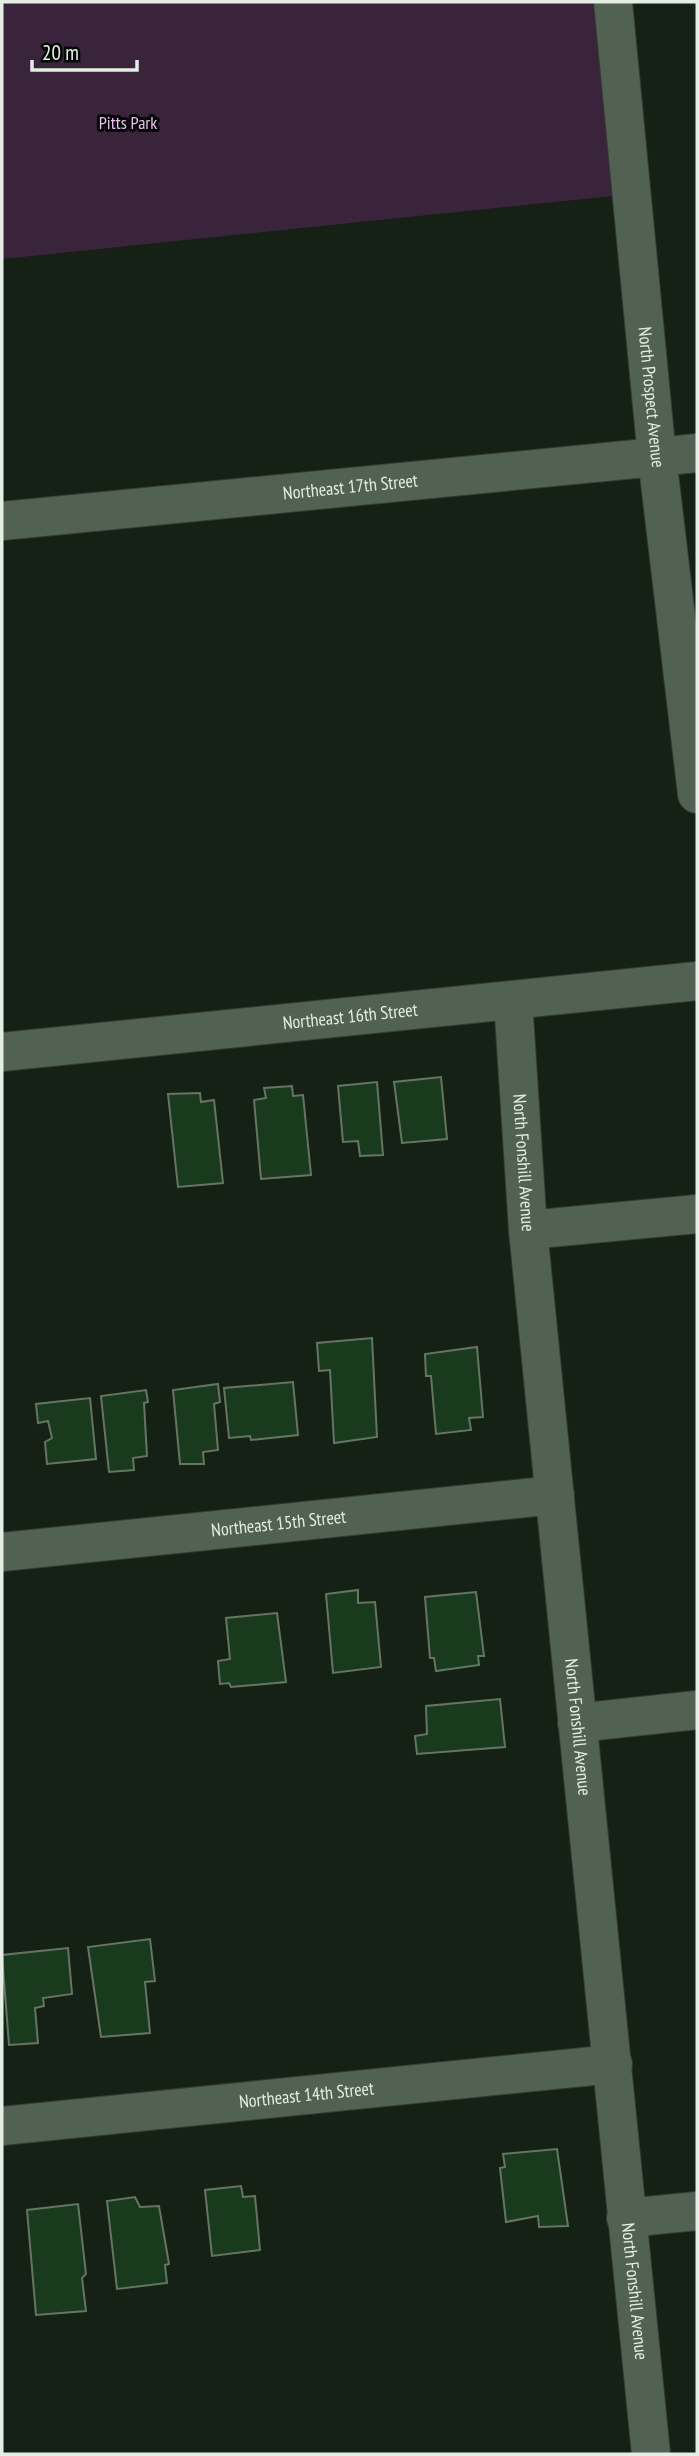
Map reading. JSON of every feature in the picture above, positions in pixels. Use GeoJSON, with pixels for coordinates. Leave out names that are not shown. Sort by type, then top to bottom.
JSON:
{"type":"FeatureCollection","features":[{"type":"Feature","properties":{"kind":"street","name":"North Prospect Avenue"},"geometry":{"type":"LineString","coordinates":[[613,2],[657,457],[697,794]]}},
{"type":"Feature","properties":{"kind":"street","name":"Northeast 17th Street"},"geometry":{"type":"LineString","coordinates":[[2,521],[697,453]]}},
{"type":"Feature","properties":{"kind":"street","name":"Northeast 16th Street"},"geometry":{"type":"LineString","coordinates":[[2,1052],[697,981]]}},
{"type":"Feature","properties":{"kind":"street","name":"North Fonshill Avenue"},"geometry":{"type":"LineString","coordinates":[[513,1000],[528,1230],[651,2454]]}},
{"type":"Feature","properties":{"kind":"street"},"geometry":{"type":"LineString","coordinates":[[528,1230],[697,1214]]}},
{"type":"Feature","properties":{"kind":"street","name":"Northeast 15th Street"},"geometry":{"type":"LineString","coordinates":[[2,1552],[555,1495]]}},
{"type":"Feature","properties":{"kind":"street"},"geometry":{"type":"LineString","coordinates":[[577,1723],[697,1710]]}},
{"type":"Feature","properties":{"kind":"street","name":"Northeast 14th Street"},"geometry":{"type":"LineString","coordinates":[[2,2126],[613,2064]]}},
{"type":"Feature","properties":{"kind":"street"},"geometry":{"type":"LineString","coordinates":[[626,2218],[697,2211]]}},
{"type":"Feature","properties":{"kind":"green space","name":"Pitts Park"},"geometry":{"type":"Polygon","coordinates":[[[2,2],[593,2],[613,196],[2,259],[2,2]]]}},
{"type":"Feature","properties":{"kind":"building"},"geometry":{"type":"Polygon","coordinates":[[[441,1077],[447,1139],[402,1143],[394,1082],[441,1077]]]}},
{"type":"Feature","properties":{"kind":"building"},"geometry":{"type":"Polygon","coordinates":[[[377,1082],[383,1155],[360,1156],[358,1141],[343,1142],[338,1086],[377,1082]]]}},
{"type":"Feature","properties":{"kind":"building"},"geometry":{"type":"Polygon","coordinates":[[[292,1086],[293,1096],[303,1095],[311,1175],[261,1179],[254,1100],[266,1098],[264,1088],[292,1086]]]}},
{"type":"Feature","properties":{"kind":"building"},"geometry":{"type":"Polygon","coordinates":[[[200,1093],[201,1102],[214,1100],[223,1183],[178,1187],[168,1094],[200,1093]]]}},
{"type":"Feature","properties":{"kind":"building"},"geometry":{"type":"Polygon","coordinates":[[[372,1338],[377,1437],[334,1443],[330,1370],[319,1371],[317,1343],[372,1338]]]}},
{"type":"Feature","properties":{"kind":"building"},"geometry":{"type":"Polygon","coordinates":[[[477,1347],[483,1417],[469,1418],[471,1430],[436,1434],[431,1376],[426,1376],[425,1354],[477,1347]]]}},
{"type":"Feature","properties":{"kind":"building"},"geometry":{"type":"Polygon","coordinates":[[[293,1382],[298,1435],[251,1440],[250,1436],[229,1438],[224,1388],[293,1382]]]}},
{"type":"Feature","properties":{"kind":"building"},"geometry":{"type":"Polygon","coordinates":[[[218,1384],[220,1402],[214,1404],[218,1450],[203,1452],[204,1464],[180,1464],[173,1390],[218,1384]]]}},
{"type":"Feature","properties":{"kind":"building"},"geometry":{"type":"Polygon","coordinates":[[[146,1390],[148,1402],[144,1403],[147,1456],[133,1458],[134,1470],[109,1472],[101,1396],[146,1390]]]}},
{"type":"Feature","properties":{"kind":"building"},"geometry":{"type":"Polygon","coordinates":[[[90,1398],[96,1459],[47,1464],[45,1442],[52,1438],[48,1421],[38,1423],[36,1404],[90,1398]]]}},
{"type":"Feature","properties":{"kind":"building"},"geometry":{"type":"Polygon","coordinates":[[[358,1590],[358,1603],[375,1602],[381,1667],[333,1673],[326,1594],[358,1590]]]}},
{"type":"Feature","properties":{"kind":"building"},"geometry":{"type":"Polygon","coordinates":[[[476,1592],[484,1656],[478,1656],[479,1665],[436,1671],[434,1658],[430,1658],[425,1597],[476,1592]]]}},
{"type":"Feature","properties":{"kind":"building"},"geometry":{"type":"Polygon","coordinates":[[[277,1613],[286,1682],[231,1687],[229,1683],[220,1684],[218,1661],[230,1659],[226,1618],[277,1613]]]}},
{"type":"Feature","properties":{"kind":"building"},"geometry":{"type":"Polygon","coordinates":[[[500,1699],[505,1747],[417,1754],[415,1736],[427,1734],[426,1706],[500,1699]]]}},
{"type":"Feature","properties":{"kind":"building"},"geometry":{"type":"Polygon","coordinates":[[[150,1939],[155,1981],[145,1982],[150,2033],[101,2037],[88,1947],[150,1939]]]}},
{"type":"Feature","properties":{"kind":"building"},"geometry":{"type":"Polygon","coordinates":[[[68,1948],[72,1994],[43,1998],[44,2006],[35,2008],[38,2043],[9,2045],[2,1955],[68,1948]]]}},
{"type":"Feature","properties":{"kind":"building"},"geometry":{"type":"Polygon","coordinates":[[[557,2149],[568,2226],[539,2227],[538,2216],[506,2222],[500,2168],[505,2167],[503,2154],[557,2149]]]}},
{"type":"Feature","properties":{"kind":"building"},"geometry":{"type":"Polygon","coordinates":[[[241,2186],[243,2197],[255,2196],[260,2250],[212,2256],[205,2190],[241,2186]]]}},
{"type":"Feature","properties":{"kind":"building"},"geometry":{"type":"Polygon","coordinates":[[[135,2197],[140,2207],[159,2206],[169,2264],[165,2265],[167,2283],[117,2289],[107,2201],[135,2197]]]}},
{"type":"Feature","properties":{"kind":"building"},"geometry":{"type":"Polygon","coordinates":[[[78,2204],[86,2274],[82,2278],[86,2311],[36,2315],[27,2210],[78,2204]]]}}]}
